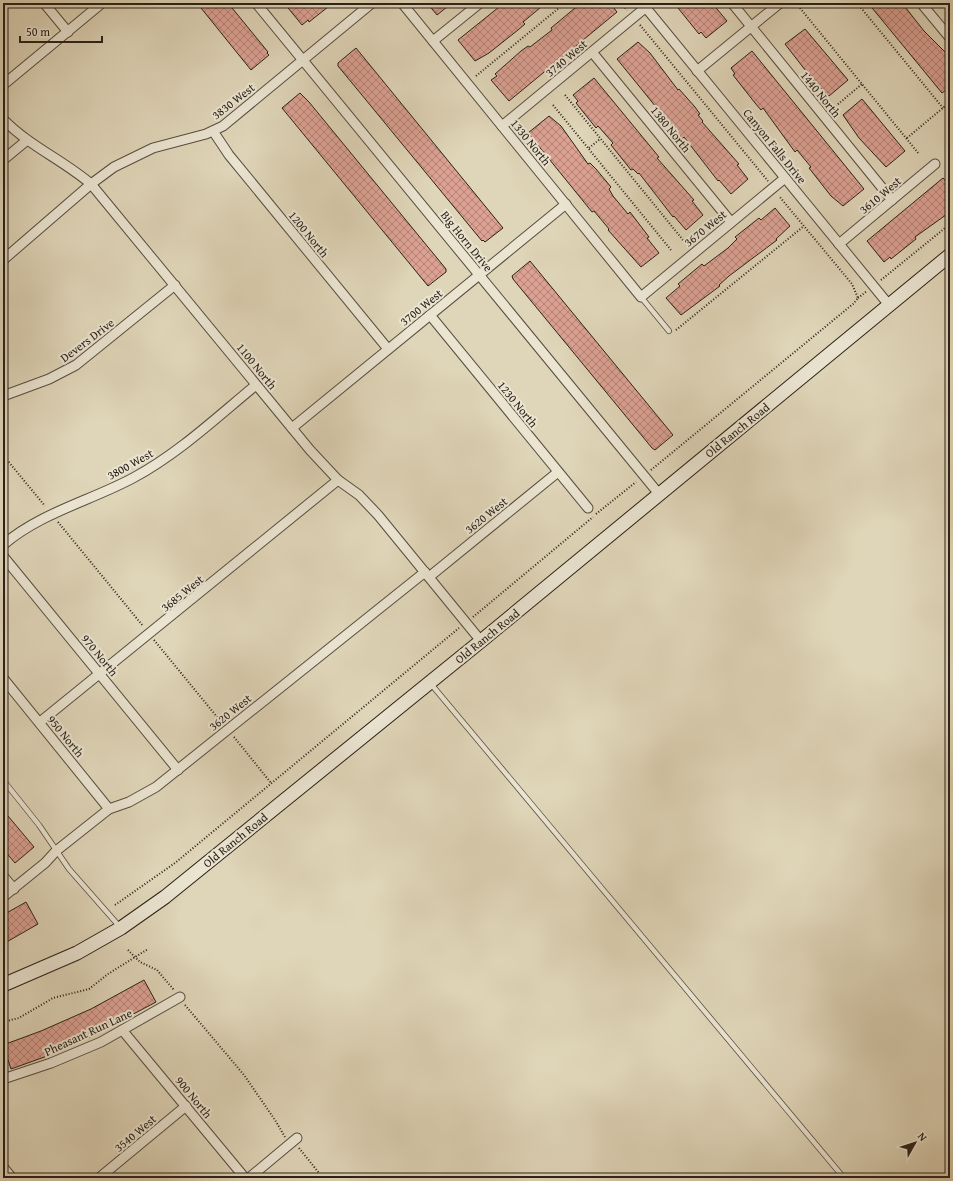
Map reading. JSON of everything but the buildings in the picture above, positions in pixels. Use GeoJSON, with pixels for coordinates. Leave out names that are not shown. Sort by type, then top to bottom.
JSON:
{"type":"FeatureCollection","features":[{"type":"Feature","properties":{"kind":"street"},"geometry":{"type":"LineString","coordinates":[[44,3],[68,32]]}},
{"type":"Feature","properties":{"kind":"street"},"geometry":{"type":"LineString","coordinates":[[3,85],[102,3]]}},
{"type":"Feature","properties":{"kind":"street","name":"3830 West"},"geometry":{"type":"LineString","coordinates":[[3,260],[91,184],[114,167],[139,153],[213,131],[229,121],[372,3]]}},
{"type":"Feature","properties":{"kind":"street","name":"1330 North"},"geometry":{"type":"LineString","coordinates":[[402,3],[641,296]]}},
{"type":"Feature","properties":{"kind":"street"},"geometry":{"type":"LineString","coordinates":[[433,42],[480,3]]}},
{"type":"Feature","properties":{"kind":"street","name":"1440 North"},"geometry":{"type":"LineString","coordinates":[[732,3],[892,200]]}},
{"type":"Feature","properties":{"kind":"street"},"geometry":{"type":"LineString","coordinates":[[697,71],[780,3]]}},
{"type":"Feature","properties":{"kind":"street"},"geometry":{"type":"LineString","coordinates":[[922,3],[950,38]]}},
{"type":"Feature","properties":{"kind":"street","name":"Big Horn Drive"},"geometry":{"type":"LineString","coordinates":[[259,4],[303,60],[659,494]]}},
{"type":"Feature","properties":{"kind":"street","name":"3740 West"},"geometry":{"type":"LineString","coordinates":[[502,126],[592,52],[644,5]]}},
{"type":"Feature","properties":{"kind":"street","name":"Canyon Falls Drive"},"geometry":{"type":"LineString","coordinates":[[644,5],[889,305]]}},
{"type":"Feature","properties":{"kind":"street","name":"1380 North"},"geometry":{"type":"LineString","coordinates":[[592,52],[732,222]]}},
{"type":"Feature","properties":{"kind":"street","name":"1100 North"},"geometry":{"type":"LineString","coordinates":[[3,119],[26,140],[91,184],[292,428],[338,480],[368,504],[481,641]]}},
{"type":"Feature","properties":{"kind":"street","name":"1200 North"},"geometry":{"type":"LineString","coordinates":[[213,131],[229,155],[388,350]]}},
{"type":"Feature","properties":{"kind":"street"},"geometry":{"type":"LineString","coordinates":[[3,160],[26,140]]}},
{"type":"Feature","properties":{"kind":"street","name":"3610 West"},"geometry":{"type":"LineString","coordinates":[[839,244],[935,164]]}},
{"type":"Feature","properties":{"kind":"street","name":"3670 West"},"geometry":{"type":"LineString","coordinates":[[641,296],[785,178]]}},
{"type":"Feature","properties":{"kind":"street","name":"3700 West"},"geometry":{"type":"LineString","coordinates":[[292,428],[566,204]]}},
{"type":"Feature","properties":{"kind":"street","name":"Old Ranch Road"},"geometry":{"type":"LineString","coordinates":[[3,985],[77,953],[121,928],[165,897],[430,683],[950,255]]}},
{"type":"Feature","properties":{"kind":"street","name":"Devers Drive"},"geometry":{"type":"LineString","coordinates":[[3,396],[49,379],[76,364],[175,285]]}},
{"type":"Feature","properties":{"kind":"street","name":"1230 North"},"geometry":{"type":"LineString","coordinates":[[430,315],[588,508]]}},
{"type":"Feature","properties":{"kind":"street","name":"3800 West"},"geometry":{"type":"LineString","coordinates":[[3,545],[33,524],[116,487],[148,469],[184,444],[256,385]]}},
{"type":"Feature","properties":{"kind":"street","name":"3620 West"},"geometry":{"type":"LineString","coordinates":[[3,897],[45,863],[56,851],[109,809],[129,802],[156,788],[558,472]]}},
{"type":"Feature","properties":{"kind":"street","name":"3685 West"},"geometry":{"type":"LineString","coordinates":[[40,722],[338,480]]}},
{"type":"Feature","properties":{"kind":"street","name":"970 North"},"geometry":{"type":"LineString","coordinates":[[3,556],[178,770]]}},
{"type":"Feature","properties":{"kind":"street","name":"950 North"},"geometry":{"type":"LineString","coordinates":[[3,678],[109,809]]}},
{"type":"Feature","properties":{"kind":"street"},"geometry":{"type":"LineString","coordinates":[[3,876],[14,889]]}},
{"type":"Feature","properties":{"kind":"street","name":"Pheasant Run Lane"},"geometry":{"type":"LineString","coordinates":[[3,1079],[76,1053],[123,1030],[180,997]]}},
{"type":"Feature","properties":{"kind":"street","name":"900 North"},"geometry":{"type":"LineString","coordinates":[[123,1030],[245,1178]]}},
{"type":"Feature","properties":{"kind":"street","name":"3540 West"},"geometry":{"type":"LineString","coordinates":[[99,1178],[186,1106]]}},
{"type":"Feature","properties":{"kind":"street"},"geometry":{"type":"LineString","coordinates":[[249,1178],[297,1138]]}},
{"type":"Feature","properties":{"kind":"street"},"geometry":{"type":"LineString","coordinates":[[3,1168],[12,1178]]}},
{"type":"Feature","properties":{"kind":"lane"},"geometry":{"type":"LineString","coordinates":[[641,296],[669,331]]}},
{"type":"Feature","properties":{"kind":"lane"},"geometry":{"type":"LineString","coordinates":[[430,683],[844,1178]]}},
{"type":"Feature","properties":{"kind":"lane"},"geometry":{"type":"LineString","coordinates":[[3,780],[40,825],[68,869],[121,928]]}},
{"type":"Feature","properties":{"kind":"path"},"geometry":{"type":"LineString","coordinates":[[476,76],[565,3]]}},
{"type":"Feature","properties":{"kind":"path"},"geometry":{"type":"LineString","coordinates":[[621,3],[629,12]]}},
{"type":"Feature","properties":{"kind":"path"},"geometry":{"type":"LineString","coordinates":[[857,3],[943,108]]}},
{"type":"Feature","properties":{"kind":"path"},"geometry":{"type":"LineString","coordinates":[[800,8],[919,154]]}},
{"type":"Feature","properties":{"kind":"path"},"geometry":{"type":"LineString","coordinates":[[638,23],[768,182]]}},
{"type":"Feature","properties":{"kind":"path"},"geometry":{"type":"LineString","coordinates":[[828,112],[862,84]]}},
{"type":"Feature","properties":{"kind":"path"},"geometry":{"type":"LineString","coordinates":[[565,95],[683,240]]}},
{"type":"Feature","properties":{"kind":"path"},"geometry":{"type":"LineString","coordinates":[[907,138],[950,102]]}},
{"type":"Feature","properties":{"kind":"path"},"geometry":{"type":"LineString","coordinates":[[553,105],[671,250]]}},
{"type":"Feature","properties":{"kind":"path"},"geometry":{"type":"LineString","coordinates":[[588,148],[600,139]]}},
{"type":"Feature","properties":{"kind":"path"},"geometry":{"type":"LineString","coordinates":[[656,466],[853,304],[858,298],[852,284],[777,193]]}},
{"type":"Feature","properties":{"kind":"path"},"geometry":{"type":"LineString","coordinates":[[886,277],[950,224]]}},
{"type":"Feature","properties":{"kind":"path"},"geometry":{"type":"LineString","coordinates":[[675,330],[804,226]]}},
{"type":"Feature","properties":{"kind":"path"},"geometry":{"type":"LineString","coordinates":[[3,455],[45,506]]}},
{"type":"Feature","properties":{"kind":"path"},"geometry":{"type":"LineString","coordinates":[[115,905],[175,863],[628,487]]}},
{"type":"Feature","properties":{"kind":"path"},"geometry":{"type":"LineString","coordinates":[[59,524],[142,625]]}},
{"type":"Feature","properties":{"kind":"path"},"geometry":{"type":"LineString","coordinates":[[157,644],[222,722]]}},
{"type":"Feature","properties":{"kind":"path"},"geometry":{"type":"LineString","coordinates":[[234,738],[271,783]]}},
{"type":"Feature","properties":{"kind":"path"},"geometry":{"type":"LineString","coordinates":[[3,1022],[19,1018],[53,998],[89,989],[108,974],[148,949]]}},
{"type":"Feature","properties":{"kind":"path"},"geometry":{"type":"LineString","coordinates":[[128,950],[134,957],[157,970],[180,997],[244,1075],[285,1137]]}},
{"type":"Feature","properties":{"kind":"path"},"geometry":{"type":"LineString","coordinates":[[299,1148],[322,1178]]}}]}
